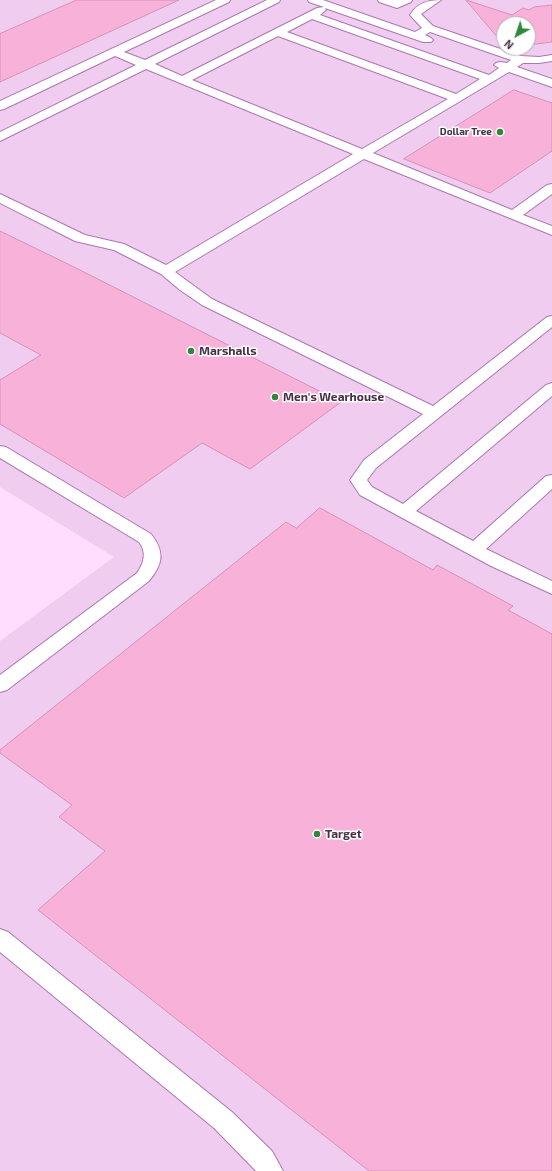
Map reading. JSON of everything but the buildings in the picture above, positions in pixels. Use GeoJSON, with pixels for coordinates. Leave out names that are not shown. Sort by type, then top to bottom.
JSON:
{"type":"FeatureCollection","features":[{"type":"Feature","properties":{"kind":"lane"},"geometry":{"type":"LineString","coordinates":[[0,106],[225,0]]}},
{"type":"Feature","properties":{"kind":"lane"},"geometry":{"type":"LineString","coordinates":[[0,138],[275,0]]}},
{"type":"Feature","properties":{"kind":"lane"},"geometry":{"type":"LineString","coordinates":[[313,0],[437,43]]}},
{"type":"Feature","properties":{"kind":"lane"},"geometry":{"type":"LineString","coordinates":[[383,0],[397,5],[407,0]]}},
{"type":"Feature","properties":{"kind":"lane"},"geometry":{"type":"LineString","coordinates":[[436,0],[418,10],[415,15],[429,28],[520,59],[552,58]]}},
{"type":"Feature","properties":{"kind":"lane"},"geometry":{"type":"LineString","coordinates":[[183,80],[329,6]]}},
{"type":"Feature","properties":{"kind":"lane"},"geometry":{"type":"LineString","coordinates":[[311,15],[490,79]]}},
{"type":"Feature","properties":{"kind":"lane"},"geometry":{"type":"LineString","coordinates":[[416,36],[429,28]]}},
{"type":"Feature","properties":{"kind":"lane"},"geometry":{"type":"LineString","coordinates":[[277,32],[456,98]]}},
{"type":"Feature","properties":{"kind":"lane"},"geometry":{"type":"LineString","coordinates":[[114,52],[552,231]]}},
{"type":"Feature","properties":{"kind":"lane"},"geometry":{"type":"LineString","coordinates":[[166,271],[490,79],[520,59]]}},
{"type":"Feature","properties":{"kind":"lane"},"geometry":{"type":"LineString","coordinates":[[487,61],[552,83]]}},
{"type":"Feature","properties":{"kind":"lane"},"geometry":{"type":"LineString","coordinates":[[514,215],[552,188]]}},
{"type":"Feature","properties":{"kind":"lane"},"geometry":{"type":"LineString","coordinates":[[0,198],[80,238],[119,247],[166,271],[185,287],[207,302],[434,413]]}},
{"type":"Feature","properties":{"kind":"lane"},"geometry":{"type":"LineString","coordinates":[[552,320],[370,464],[358,480],[366,491],[474,550],[552,588]]}},
{"type":"Feature","properties":{"kind":"lane"},"geometry":{"type":"LineString","coordinates":[[404,512],[552,388]]}},
{"type":"Feature","properties":{"kind":"lane"},"geometry":{"type":"LineString","coordinates":[[0,451],[145,538],[151,544],[153,552],[150,568],[143,577],[0,685]]}},
{"type":"Feature","properties":{"kind":"lane"},"geometry":{"type":"LineString","coordinates":[[474,550],[552,480]]}},
{"type":"Feature","properties":{"kind":"lane"},"geometry":{"type":"LineString","coordinates":[[0,939],[223,1120],[263,1160],[270,1171]]}},
{"type":"Feature","properties":{"kind":"shaded area"},"geometry":{"type":"Polygon","coordinates":[[[0,0],[552,0],[552,1171],[0,1171],[0,641],[114,557],[0,487],[0,0]]]}},
{"type":"Feature","properties":{"kind":"place","name":"Dollar Tree"},"geometry":{"type":"Point","coordinates":[500,132]}},
{"type":"Feature","properties":{"kind":"place","name":"Marshalls"},"geometry":{"type":"Point","coordinates":[191,351]}},
{"type":"Feature","properties":{"kind":"place","name":"Men's Wearhouse"},"geometry":{"type":"Point","coordinates":[275,397]}},
{"type":"Feature","properties":{"kind":"place","name":"Target"},"geometry":{"type":"Point","coordinates":[317,834]}}]}
